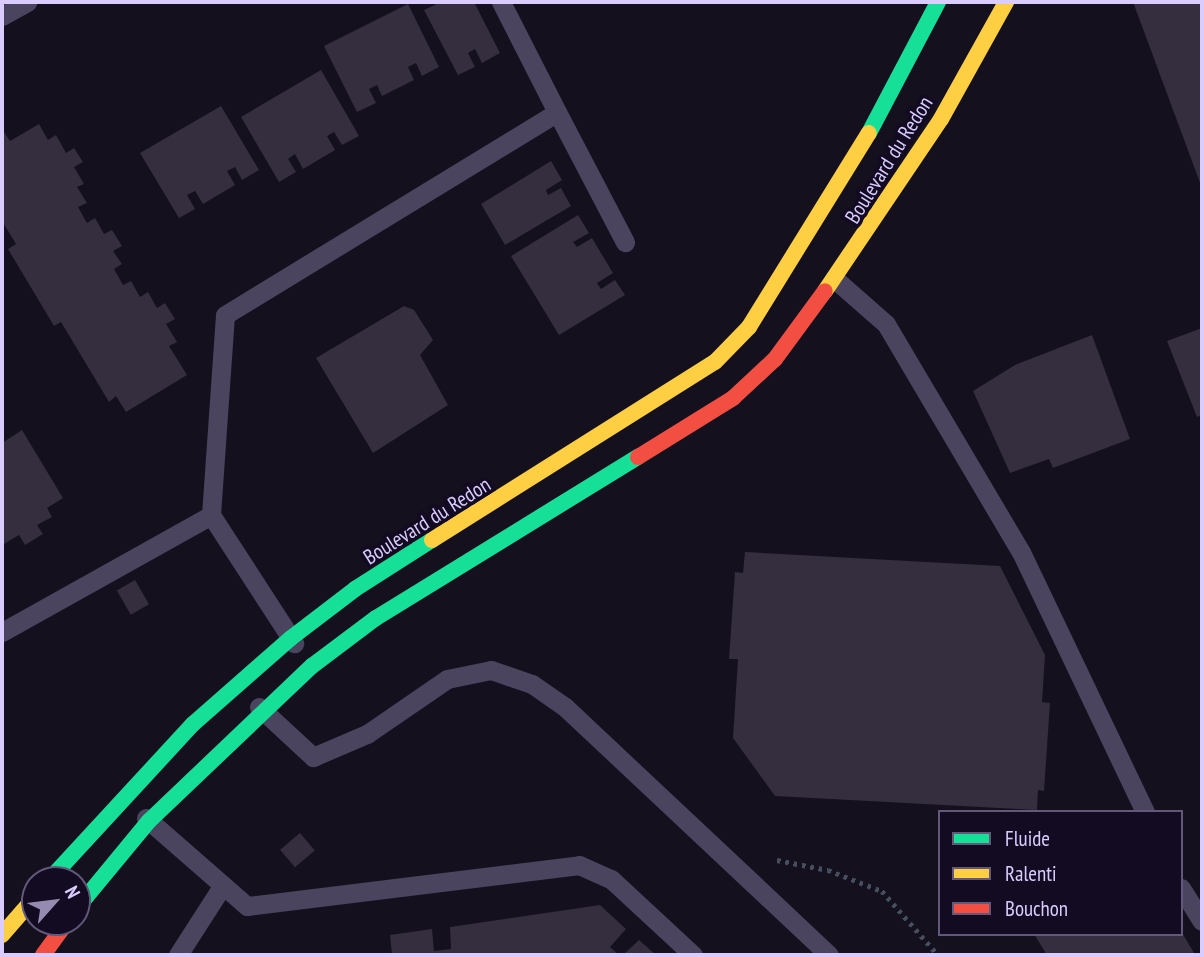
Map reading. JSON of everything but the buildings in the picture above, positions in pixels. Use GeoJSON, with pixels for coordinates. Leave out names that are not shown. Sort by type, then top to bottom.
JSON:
{"type":"FeatureCollection","features":[{"type":"Feature","properties":{"kind":"street","name":"Boulevard du Redon"},"geometry":{"type":"LineString","coordinates":[[91,891],[149,821],[312,666],[376,618],[733,398],[775,359],[836,281],[941,119],[1006,2]]}},
{"type":"Feature","properties":{"kind":"street","name":"Boulevard du Redon"},"geometry":{"type":"LineString","coordinates":[[61,866],[122,796],[235,684],[291,638],[355,589],[715,362],[749,327],[847,175],[929,7]]}},
{"type":"Feature","properties":{"kind":"street"},"geometry":{"type":"LineString","coordinates":[[969,36],[974,58]]}},
{"type":"Feature","properties":{"kind":"street","name":"Boulevard du Redon"},"geometry":{"type":"LineString","coordinates":[[825,207],[826,251],[836,281]]}},
{"type":"Feature","properties":{"kind":"street"},"geometry":{"type":"LineString","coordinates":[[2,935],[21,913]]}},
{"type":"Feature","properties":{"kind":"street"},"geometry":{"type":"LineString","coordinates":[[43,955],[57,936]]}},
{"type":"Feature","properties":{"kind":"lane"},"geometry":{"type":"LineString","coordinates":[[2,16],[27,2]]}},
{"type":"Feature","properties":{"kind":"lane"},"geometry":{"type":"LineString","coordinates":[[502,2],[556,112],[625,242]]}},
{"type":"Feature","properties":{"kind":"lane"},"geometry":{"type":"LineString","coordinates":[[312,666],[211,515],[225,315],[556,112]]}},
{"type":"Feature","properties":{"kind":"lane"},"geometry":{"type":"LineString","coordinates":[[836,281],[886,324],[1014,540],[1143,810]]}},
{"type":"Feature","properties":{"kind":"lane"},"geometry":{"type":"LineString","coordinates":[[2,632],[211,515]]}},
{"type":"Feature","properties":{"kind":"lane"},"geometry":{"type":"LineString","coordinates":[[235,684],[313,757],[367,734],[447,679],[491,670],[532,684],[565,707],[829,955]]}},
{"type":"Feature","properties":{"kind":"lane"},"geometry":{"type":"LineString","coordinates":[[122,796],[247,906],[579,865],[611,879],[693,955]]}},
{"type":"Feature","properties":{"kind":"lane"},"geometry":{"type":"LineString","coordinates":[[178,955],[223,885]]}},
{"type":"Feature","properties":{"kind":"lane"},"geometry":{"type":"LineString","coordinates":[[1183,891],[1202,921]]}},
{"type":"Feature","properties":{"kind":"path"},"geometry":{"type":"LineString","coordinates":[[763,857],[828,870],[882,891],[938,955]]}},
{"type":"Feature","properties":{"kind":"traffic: fast"},"geometry":{"type":"LineString","coordinates":[[869,133],[938,2]]}},
{"type":"Feature","properties":{"kind":"traffic: fast"},"geometry":{"type":"LineString","coordinates":[[91,891],[149,821],[312,666],[376,618],[638,457]]}},
{"type":"Feature","properties":{"kind":"traffic: fast"},"geometry":{"type":"LineString","coordinates":[[62,866],[193,724],[291,638],[355,589],[432,540]]}},
{"type":"Feature","properties":{"kind":"traffic: slow"},"geometry":{"type":"LineString","coordinates":[[825,291],[941,119],[1006,2]]}},
{"type":"Feature","properties":{"kind":"traffic: slow"},"geometry":{"type":"LineString","coordinates":[[432,540],[715,362],[749,327],[869,133]]}},
{"type":"Feature","properties":{"kind":"traffic: slow"},"geometry":{"type":"LineString","coordinates":[[2,935],[21,913]]}},
{"type":"Feature","properties":{"kind":"traffic: jam"},"geometry":{"type":"LineString","coordinates":[[638,457],[733,398],[775,359],[825,291]]}},
{"type":"Feature","properties":{"kind":"traffic: jam"},"geometry":{"type":"LineString","coordinates":[[43,955],[57,936]]}}]}
